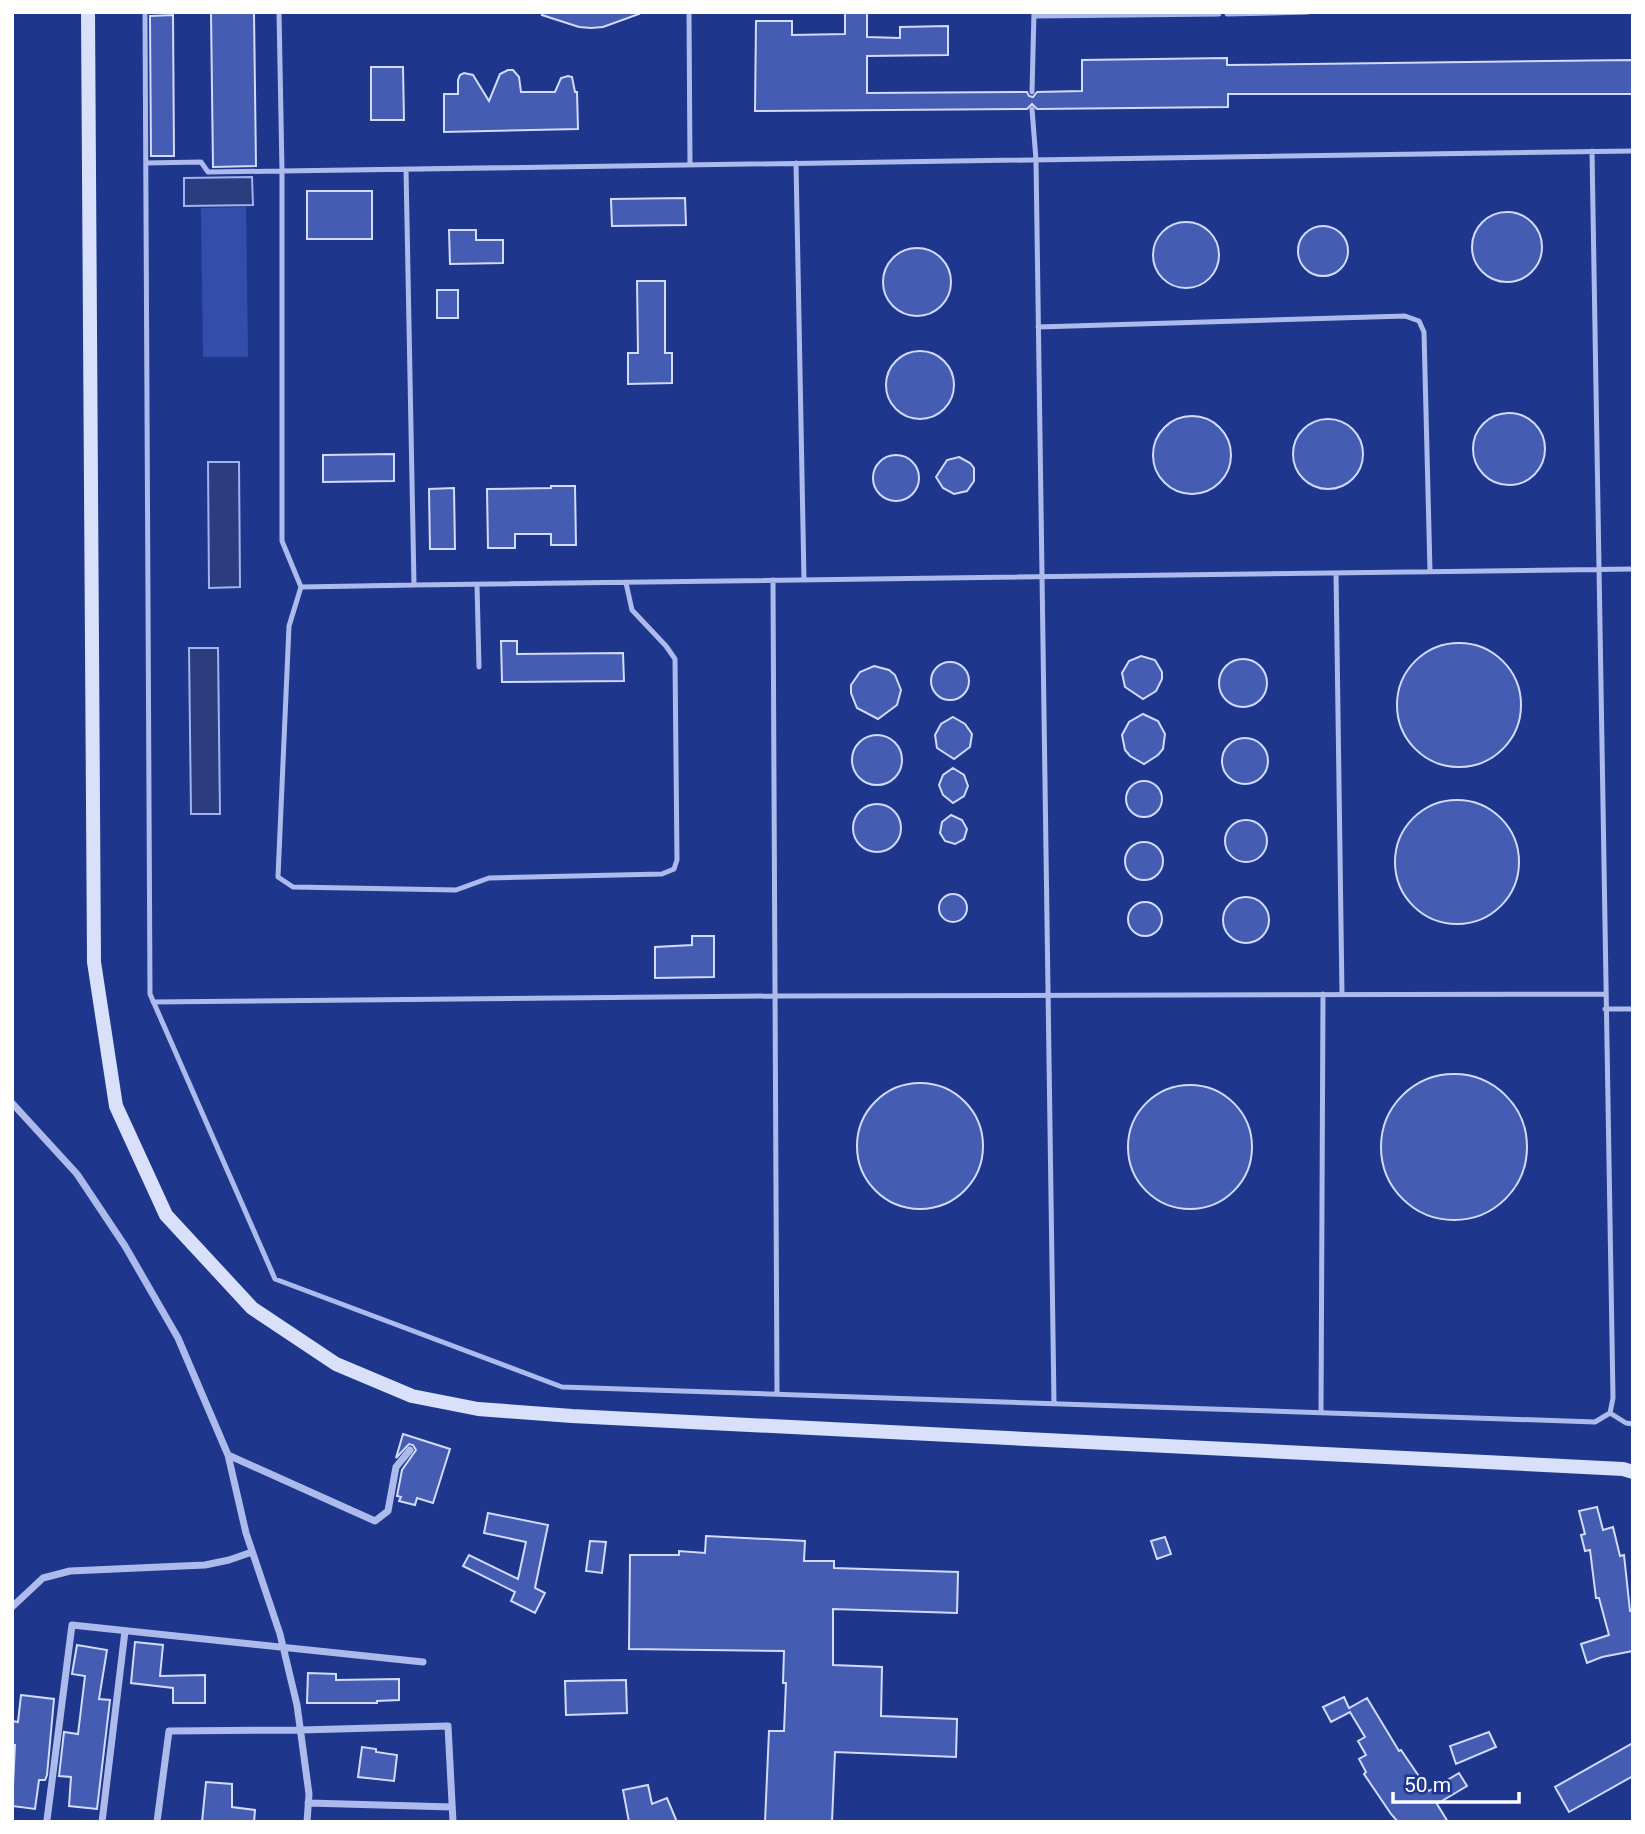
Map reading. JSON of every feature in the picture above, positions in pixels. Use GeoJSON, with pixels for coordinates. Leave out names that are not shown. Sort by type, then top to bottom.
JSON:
{"type":"FeatureCollection","features":[{"type":"Feature","properties":{"kind":"street"},"geometry":{"type":"LineString","coordinates":[[88,12],[94,962],[116,1106],[166,1214],[252,1308],[336,1364],[412,1396],[478,1409],[1623,1469],[1633,1472]]}},
{"type":"Feature","properties":{"kind":"street"},"geometry":{"type":"LineString","coordinates":[[12,1103],[77,1174],[125,1246],[178,1338],[229,1455],[246,1533],[284,1649],[297,1705],[308,1803],[307,1822]]}},
{"type":"Feature","properties":{"kind":"street"},"geometry":{"type":"LineString","coordinates":[[229,1455],[375,1521],[388,1511],[396,1468],[410,1450]]}},
{"type":"Feature","properties":{"kind":"street"},"geometry":{"type":"LineString","coordinates":[[12,1607],[43,1578],[70,1571],[205,1564],[252,1552]]}},
{"type":"Feature","properties":{"kind":"street"},"geometry":{"type":"LineString","coordinates":[[47,1820],[72,1625],[423,1662]]}},
{"type":"Feature","properties":{"kind":"street"},"geometry":{"type":"LineString","coordinates":[[102,1822],[125,1630]]}},
{"type":"Feature","properties":{"kind":"street"},"geometry":{"type":"LineString","coordinates":[[157,1822],[169,1731],[448,1726],[453,1822]]}},
{"type":"Feature","properties":{"kind":"street"},"geometry":{"type":"LineString","coordinates":[[308,1803],[452,1807]]}},
{"type":"Feature","properties":{"kind":"lane"},"geometry":{"type":"LineString","coordinates":[[145,12],[150,994],[275,1279],[562,1387],[1595,1422],[1610,1413],[1613,1398],[1592,151]]}},
{"type":"Feature","properties":{"kind":"lane"},"geometry":{"type":"LineString","coordinates":[[279,12],[282,541],[301,587],[289,626],[278,877],[293,887],[456,890],[489,878],[662,874],[674,869],[677,860],[675,659],[632,610],[626,583]]}},
{"type":"Feature","properties":{"kind":"lane"},"geometry":{"type":"LineString","coordinates":[[689,12],[690,165]]}},
{"type":"Feature","properties":{"kind":"lane"},"geometry":{"type":"LineString","coordinates":[[1227,14],[1308,12]]}},
{"type":"Feature","properties":{"kind":"lane"},"geometry":{"type":"LineString","coordinates":[[1032,92],[1034,14],[1219,14]]}},
{"type":"Feature","properties":{"kind":"lane"},"geometry":{"type":"LineString","coordinates":[[1032,109],[1036,160],[1054,1404]]}},
{"type":"Feature","properties":{"kind":"lane"},"geometry":{"type":"LineString","coordinates":[[146,163],[201,162],[208,172],[1633,151]]}},
{"type":"Feature","properties":{"kind":"lane"},"geometry":{"type":"LineString","coordinates":[[796,163],[804,580]]}},
{"type":"Feature","properties":{"kind":"lane"},"geometry":{"type":"LineString","coordinates":[[406,169],[414,585]]}},
{"type":"Feature","properties":{"kind":"lane"},"geometry":{"type":"LineString","coordinates":[[1038,327],[1405,316],[1419,321],[1424,332],[1430,571]]}},
{"type":"Feature","properties":{"kind":"lane"},"geometry":{"type":"LineString","coordinates":[[301,587],[1633,569]]}},
{"type":"Feature","properties":{"kind":"lane"},"geometry":{"type":"LineString","coordinates":[[1336,573],[1342,994]]}},
{"type":"Feature","properties":{"kind":"lane"},"geometry":{"type":"LineString","coordinates":[[774,580],[777,1394]]}},
{"type":"Feature","properties":{"kind":"lane"},"geometry":{"type":"LineString","coordinates":[[477,585],[479,667]]}},
{"type":"Feature","properties":{"kind":"lane"},"geometry":{"type":"LineString","coordinates":[[1321,1413],[1323,994]]}},
{"type":"Feature","properties":{"kind":"lane"},"geometry":{"type":"LineString","coordinates":[[153,1002],[775,996],[1605,994]]}},
{"type":"Feature","properties":{"kind":"lane"},"geometry":{"type":"LineString","coordinates":[[1605,1009],[1633,1009]]}},
{"type":"Feature","properties":{"kind":"lane"},"geometry":{"type":"LineString","coordinates":[[1610,1413],[1626,1423],[1633,1424]]}},
{"type":"Feature","properties":{"kind":"shaded area"},"geometry":{"type":"Polygon","coordinates":[[[252,177],[253,205],[184,206],[184,178],[252,177]]]}},
{"type":"Feature","properties":{"kind":"shaded area"},"geometry":{"type":"Polygon","coordinates":[[[246,207],[248,357],[203,357],[201,208],[246,207]]]}},
{"type":"Feature","properties":{"kind":"shaded area"},"geometry":{"type":"Polygon","coordinates":[[[208,462],[239,462],[240,587],[209,588],[208,462]]]}},
{"type":"Feature","properties":{"kind":"shaded area"},"geometry":{"type":"Polygon","coordinates":[[[189,648],[218,648],[220,814],[191,814],[189,648]]]}},
{"type":"Feature","properties":{"kind":"building"},"geometry":{"type":"Polygon","coordinates":[[[543,12],[639,14],[603,27],[591,28],[579,27],[542,15],[543,12]]]}},
{"type":"Feature","properties":{"kind":"building"},"geometry":{"type":"Polygon","coordinates":[[[845,12],[867,12],[867,37],[900,38],[900,27],[948,26],[948,55],[867,56],[867,93],[1027,92],[1033,97],[1037,92],[1082,91],[1082,60],[1227,58],[1227,65],[1633,60],[1633,94],[1228,94],[1228,107],[1037,109],[1032,104],[1027,109],[755,111],[756,21],[792,21],[792,35],[845,34],[845,12]]]}},
{"type":"Feature","properties":{"kind":"building"},"geometry":{"type":"Polygon","coordinates":[[[211,13],[254,13],[256,166],[213,167],[211,13]]]}},
{"type":"Feature","properties":{"kind":"building"},"geometry":{"type":"Polygon","coordinates":[[[173,15],[174,156],[151,156],[150,16],[173,15]]]}},
{"type":"Feature","properties":{"kind":"building"},"geometry":{"type":"Polygon","coordinates":[[[371,67],[403,67],[404,120],[371,120],[371,67]]]}},
{"type":"Feature","properties":{"kind":"building"},"geometry":{"type":"Polygon","coordinates":[[[513,70],[519,77],[521,92],[555,92],[561,78],[572,77],[577,92],[578,129],[444,132],[444,94],[458,94],[460,75],[473,75],[489,101],[500,74],[513,70]]]}},
{"type":"Feature","properties":{"kind":"building"},"geometry":{"type":"Polygon","coordinates":[[[307,191],[372,191],[372,239],[307,239],[307,191]]]}},
{"type":"Feature","properties":{"kind":"building"},"geometry":{"type":"Polygon","coordinates":[[[685,198],[686,225],[612,226],[611,199],[685,198]]]}},
{"type":"Feature","properties":{"kind":"building"},"geometry":{"type":"Polygon","coordinates":[[[1507,212],[1526,218],[1536,228],[1542,247],[1536,266],[1526,276],[1507,282],[1488,276],[1478,266],[1472,247],[1478,228],[1488,218],[1507,212]]]}},
{"type":"Feature","properties":{"kind":"building"},"geometry":{"type":"Polygon","coordinates":[[[1179,222],[1193,222],[1205,227],[1214,236],[1219,255],[1217,268],[1210,279],[1193,288],[1179,288],[1167,283],[1158,274],[1153,262],[1153,248],[1158,236],[1167,227],[1179,222]]]}},
{"type":"Feature","properties":{"kind":"building"},"geometry":{"type":"Polygon","coordinates":[[[1323,226],[1340,234],[1348,251],[1340,268],[1323,276],[1306,268],[1298,251],[1306,234],[1323,226]]]}},
{"type":"Feature","properties":{"kind":"building"},"geometry":{"type":"Polygon","coordinates":[[[449,230],[476,230],[476,240],[503,240],[503,263],[450,264],[449,230]]]}},
{"type":"Feature","properties":{"kind":"building"},"geometry":{"type":"Polygon","coordinates":[[[910,248],[924,248],[936,253],[946,263],[951,282],[946,301],[936,311],[924,316],[910,316],[898,311],[888,301],[883,289],[883,275],[888,263],[898,253],[910,248]]]}},
{"type":"Feature","properties":{"kind":"building"},"geometry":{"type":"Polygon","coordinates":[[[637,281],[665,281],[665,353],[672,353],[672,383],[628,384],[628,353],[638,353],[637,281]]]}},
{"type":"Feature","properties":{"kind":"building"},"geometry":{"type":"Polygon","coordinates":[[[437,290],[458,290],[458,318],[437,318],[437,290]]]}},
{"type":"Feature","properties":{"kind":"building"},"geometry":{"type":"Polygon","coordinates":[[[920,351],[933,354],[944,361],[951,372],[954,385],[951,398],[944,409],[933,416],[920,419],[907,416],[896,409],[889,398],[886,385],[889,372],[896,361],[907,354],[920,351]]]}},
{"type":"Feature","properties":{"kind":"building"},"geometry":{"type":"Polygon","coordinates":[[[1509,413],[1529,419],[1539,429],[1545,449],[1539,469],[1529,479],[1509,485],[1489,479],[1479,469],[1473,449],[1479,429],[1489,419],[1509,413]]]}},
{"type":"Feature","properties":{"kind":"building"},"geometry":{"type":"Polygon","coordinates":[[[1192,416],[1207,419],[1224,433],[1231,455],[1228,470],[1214,487],[1192,494],[1177,491],[1160,477],[1153,455],[1156,440],[1170,423],[1192,416]]]}},
{"type":"Feature","properties":{"kind":"building"},"geometry":{"type":"Polygon","coordinates":[[[1328,419],[1353,429],[1363,454],[1353,479],[1328,489],[1303,479],[1293,454],[1303,429],[1328,419]]]}},
{"type":"Feature","properties":{"kind":"building"},"geometry":{"type":"Polygon","coordinates":[[[394,454],[394,481],[323,482],[323,455],[394,454]]]}},
{"type":"Feature","properties":{"kind":"building"},"geometry":{"type":"Polygon","coordinates":[[[896,455],[913,461],[919,478],[913,495],[896,501],[879,495],[873,478],[879,461],[896,455]]]}},
{"type":"Feature","properties":{"kind":"building"},"geometry":{"type":"Polygon","coordinates":[[[959,457],[974,468],[974,481],[967,491],[954,494],[943,488],[936,477],[947,460],[959,457]]]}},
{"type":"Feature","properties":{"kind":"building"},"geometry":{"type":"Polygon","coordinates":[[[575,486],[576,545],[551,545],[551,534],[515,534],[515,548],[488,548],[487,489],[575,486]]]}},
{"type":"Feature","properties":{"kind":"building"},"geometry":{"type":"Polygon","coordinates":[[[454,488],[455,549],[430,549],[429,489],[454,488]]]}},
{"type":"Feature","properties":{"kind":"building"},"geometry":{"type":"Polygon","coordinates":[[[501,641],[517,641],[517,654],[623,653],[624,681],[502,682],[501,641]]]}},
{"type":"Feature","properties":{"kind":"building"},"geometry":{"type":"Polygon","coordinates":[[[1459,643],[1483,647],[1503,661],[1517,681],[1521,705],[1517,729],[1503,749],[1483,763],[1459,767],[1435,763],[1415,749],[1401,729],[1397,705],[1401,681],[1415,661],[1435,647],[1459,643]]]}},
{"type":"Feature","properties":{"kind":"building"},"geometry":{"type":"Polygon","coordinates":[[[1141,656],[1155,660],[1162,672],[1162,679],[1156,691],[1143,699],[1125,687],[1122,673],[1129,661],[1141,656]]]}},
{"type":"Feature","properties":{"kind":"building"},"geometry":{"type":"Polygon","coordinates":[[[1243,659],[1260,666],[1267,683],[1260,700],[1243,707],[1226,700],[1219,683],[1226,666],[1243,659]]]}},
{"type":"Feature","properties":{"kind":"building"},"geometry":{"type":"Polygon","coordinates":[[[950,662],[964,667],[969,681],[964,695],[950,700],[936,695],[931,681],[936,667],[950,662]]]}},
{"type":"Feature","properties":{"kind":"building"},"geometry":{"type":"Polygon","coordinates":[[[874,666],[889,670],[895,675],[901,690],[897,705],[878,719],[857,708],[851,693],[851,685],[860,672],[874,666]]]}},
{"type":"Feature","properties":{"kind":"building"},"geometry":{"type":"Polygon","coordinates":[[[1143,714],[1158,721],[1165,734],[1163,749],[1144,764],[1125,750],[1122,735],[1129,722],[1143,714]]]}},
{"type":"Feature","properties":{"kind":"building"},"geometry":{"type":"Polygon","coordinates":[[[953,717],[965,724],[972,734],[970,747],[954,759],[937,748],[935,735],[941,724],[953,717]]]}},
{"type":"Feature","properties":{"kind":"building"},"geometry":{"type":"Polygon","coordinates":[[[877,735],[895,742],[902,760],[895,778],[877,785],[859,778],[852,760],[859,742],[877,735]]]}},
{"type":"Feature","properties":{"kind":"building"},"geometry":{"type":"Polygon","coordinates":[[[1245,738],[1261,745],[1268,761],[1261,777],[1245,784],[1229,777],[1222,761],[1229,745],[1245,738]]]}},
{"type":"Feature","properties":{"kind":"building"},"geometry":{"type":"Polygon","coordinates":[[[953,768],[964,775],[968,786],[964,796],[953,803],[943,795],[939,785],[943,775],[953,768]]]}},
{"type":"Feature","properties":{"kind":"building"},"geometry":{"type":"Polygon","coordinates":[[[1144,781],[1157,786],[1162,799],[1157,812],[1144,817],[1131,812],[1126,799],[1131,786],[1144,781]]]}},
{"type":"Feature","properties":{"kind":"building"},"geometry":{"type":"Polygon","coordinates":[[[1457,800],[1481,804],[1501,818],[1515,838],[1519,862],[1515,886],[1501,906],[1481,920],[1457,924],[1433,920],[1413,906],[1399,886],[1395,862],[1399,838],[1413,818],[1433,804],[1457,800]]]}},
{"type":"Feature","properties":{"kind":"building"},"geometry":{"type":"Polygon","coordinates":[[[877,804],[894,811],[901,828],[894,845],[877,852],[860,845],[853,828],[860,811],[877,804]]]}},
{"type":"Feature","properties":{"kind":"building"},"geometry":{"type":"Polygon","coordinates":[[[951,815],[962,820],[967,829],[964,839],[955,844],[945,841],[940,833],[942,822],[951,815]]]}},
{"type":"Feature","properties":{"kind":"building"},"geometry":{"type":"Polygon","coordinates":[[[1246,820],[1261,826],[1267,841],[1261,856],[1246,862],[1231,856],[1225,841],[1231,826],[1246,820]]]}},
{"type":"Feature","properties":{"kind":"building"},"geometry":{"type":"Polygon","coordinates":[[[1144,842],[1157,848],[1163,861],[1157,874],[1144,880],[1131,874],[1125,861],[1131,848],[1144,842]]]}},
{"type":"Feature","properties":{"kind":"building"},"geometry":{"type":"Polygon","coordinates":[[[953,894],[963,898],[967,908],[963,918],[953,922],[943,918],[939,908],[943,898],[953,894]]]}},
{"type":"Feature","properties":{"kind":"building"},"geometry":{"type":"Polygon","coordinates":[[[1246,897],[1262,904],[1269,920],[1262,936],[1246,943],[1230,936],[1223,920],[1230,904],[1246,897]]]}},
{"type":"Feature","properties":{"kind":"building"},"geometry":{"type":"Polygon","coordinates":[[[1145,902],[1157,907],[1162,919],[1157,931],[1145,936],[1133,931],[1128,919],[1133,907],[1145,902]]]}},
{"type":"Feature","properties":{"kind":"building"},"geometry":{"type":"Polygon","coordinates":[[[692,936],[714,936],[714,977],[655,978],[655,947],[692,945],[692,936]]]}},
{"type":"Feature","properties":{"kind":"building"},"geometry":{"type":"Polygon","coordinates":[[[1454,1074],[1482,1079],[1506,1095],[1522,1119],[1527,1147],[1522,1175],[1506,1199],[1482,1215],[1454,1220],[1426,1215],[1402,1199],[1386,1175],[1381,1147],[1386,1119],[1402,1095],[1426,1079],[1454,1074]]]}},
{"type":"Feature","properties":{"kind":"building"},"geometry":{"type":"Polygon","coordinates":[[[920,1083],[944,1088],[964,1102],[978,1122],[983,1146],[978,1170],[964,1190],[944,1204],[920,1209],[896,1204],[876,1190],[862,1170],[857,1146],[862,1122],[876,1102],[896,1088],[920,1083]]]}},
{"type":"Feature","properties":{"kind":"building"},"geometry":{"type":"Polygon","coordinates":[[[1190,1085],[1214,1089],[1234,1103],[1248,1123],[1252,1147],[1248,1171],[1234,1191],[1214,1205],[1190,1209],[1166,1205],[1146,1191],[1132,1171],[1128,1147],[1132,1123],[1146,1103],[1166,1089],[1190,1085]]]}},
{"type":"Feature","properties":{"kind":"building"},"geometry":{"type":"Polygon","coordinates":[[[403,1434],[450,1449],[433,1503],[417,1498],[415,1505],[399,1501],[401,1497],[397,1496],[402,1470],[416,1450],[409,1444],[396,1458],[403,1434]]]}},
{"type":"Feature","properties":{"kind":"building"},"geometry":{"type":"Polygon","coordinates":[[[1597,1507],[1603,1530],[1613,1527],[1620,1556],[1624,1555],[1630,1611],[1633,1610],[1633,1651],[1587,1663],[1581,1644],[1609,1635],[1599,1598],[1596,1598],[1590,1550],[1585,1551],[1581,1535],[1585,1534],[1579,1511],[1597,1507]]]}},
{"type":"Feature","properties":{"kind":"building"},"geometry":{"type":"Polygon","coordinates":[[[488,1513],[548,1525],[535,1588],[545,1593],[535,1613],[511,1601],[515,1592],[463,1566],[469,1555],[518,1579],[526,1542],[484,1533],[488,1513]]]}},
{"type":"Feature","properties":{"kind":"building"},"geometry":{"type":"Polygon","coordinates":[[[706,1536],[805,1541],[804,1561],[834,1561],[834,1568],[958,1572],[957,1613],[833,1609],[833,1665],[882,1667],[881,1716],[957,1719],[956,1757],[835,1752],[832,1822],[765,1822],[769,1731],[784,1731],[784,1651],[629,1649],[630,1555],[679,1555],[679,1551],[705,1553],[706,1536]]]}},
{"type":"Feature","properties":{"kind":"building"},"geometry":{"type":"Polygon","coordinates":[[[1165,1537],[1171,1554],[1157,1559],[1151,1541],[1165,1537]]]}},
{"type":"Feature","properties":{"kind":"building"},"geometry":{"type":"Polygon","coordinates":[[[590,1541],[606,1542],[602,1573],[586,1571],[590,1541]]]}},
{"type":"Feature","properties":{"kind":"building"},"geometry":{"type":"Polygon","coordinates":[[[135,1642],[163,1645],[160,1676],[205,1675],[205,1703],[173,1703],[173,1688],[131,1683],[135,1642]]]}},
{"type":"Feature","properties":{"kind":"building"},"geometry":{"type":"Polygon","coordinates":[[[77,1645],[107,1650],[99,1699],[110,1700],[97,1809],[69,1806],[71,1777],[59,1776],[64,1732],[78,1734],[85,1676],[72,1674],[77,1645]]]}},
{"type":"Feature","properties":{"kind":"building"},"geometry":{"type":"Polygon","coordinates":[[[308,1673],[336,1674],[336,1680],[399,1679],[399,1700],[377,1703],[307,1703],[308,1673]]]}},
{"type":"Feature","properties":{"kind":"building"},"geometry":{"type":"Polygon","coordinates":[[[626,1680],[627,1713],[566,1715],[565,1681],[626,1680]]]}},
{"type":"Feature","properties":{"kind":"building"},"geometry":{"type":"Polygon","coordinates":[[[21,1695],[54,1699],[47,1775],[45,1780],[39,1780],[35,1809],[12,1806],[15,1745],[12,1745],[12,1721],[18,1722],[21,1695]]]}},
{"type":"Feature","properties":{"kind":"building"},"geometry":{"type":"Polygon","coordinates":[[[1344,1697],[1349,1708],[1367,1698],[1399,1751],[1401,1750],[1429,1791],[1459,1773],[1467,1786],[1437,1804],[1448,1822],[1398,1822],[1391,1814],[1364,1774],[1366,1772],[1359,1759],[1366,1755],[1358,1741],[1365,1737],[1350,1712],[1331,1722],[1323,1707],[1344,1697]]]}},
{"type":"Feature","properties":{"kind":"building"},"geometry":{"type":"Polygon","coordinates":[[[1489,1732],[1496,1747],[1456,1764],[1450,1746],[1489,1732]]]}},
{"type":"Feature","properties":{"kind":"building"},"geometry":{"type":"Polygon","coordinates":[[[1633,1743],[1633,1776],[1569,1812],[1555,1787],[1633,1743]]]}},
{"type":"Feature","properties":{"kind":"building"},"geometry":{"type":"Polygon","coordinates":[[[362,1747],[397,1755],[394,1781],[358,1777],[362,1747]]]}},
{"type":"Feature","properties":{"kind":"building"},"geometry":{"type":"Polygon","coordinates":[[[206,1782],[232,1784],[232,1807],[255,1810],[254,1822],[202,1822],[206,1782]]]}},
{"type":"Feature","properties":{"kind":"building"},"geometry":{"type":"Polygon","coordinates":[[[648,1785],[652,1804],[667,1798],[677,1822],[629,1822],[623,1790],[648,1785]]]}}]}
